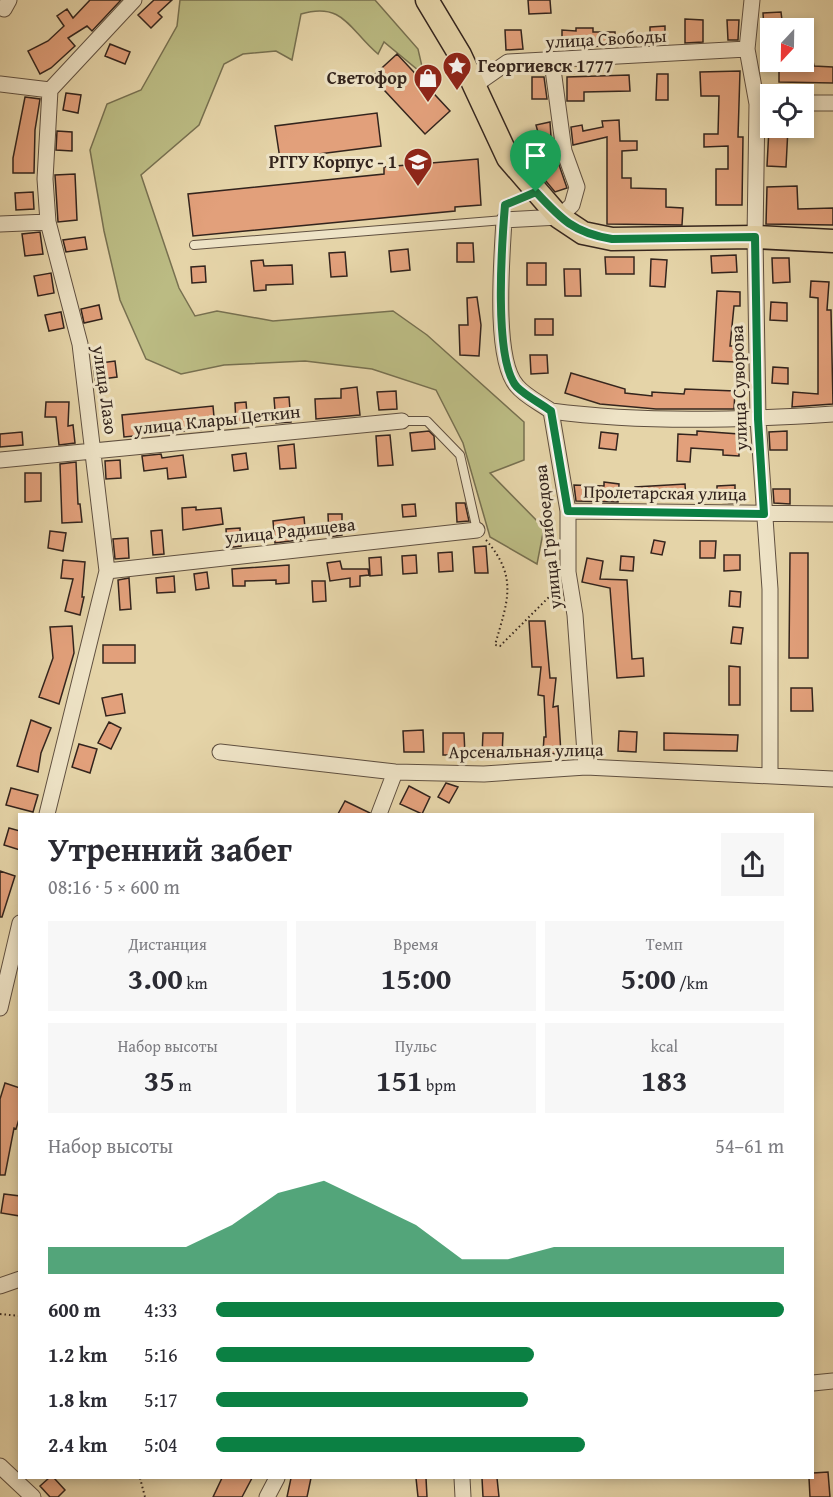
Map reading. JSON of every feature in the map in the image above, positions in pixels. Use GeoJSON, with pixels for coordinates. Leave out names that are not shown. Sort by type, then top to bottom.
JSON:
{"type":"FeatureCollection","features":[{"type":"Feature","properties":{"kind":"main road"},"geometry":{"type":"LineString","coordinates":[[427,0],[475,85],[508,158],[559,217],[583,233],[612,239],[755,237],[833,241]]}},
{"type":"Feature","properties":{"kind":"street"},"geometry":{"type":"LineString","coordinates":[[0,84],[50,90],[134,0]]}},
{"type":"Feature","properties":{"kind":"street","name":"улица Суворова"},"geometry":{"type":"LineString","coordinates":[[752,0],[747,50],[760,91]]}},
{"type":"Feature","properties":{"kind":"street","name":"улица Свободы"},"geometry":{"type":"LineString","coordinates":[[475,85],[508,63],[747,50]]}},
{"type":"Feature","properties":{"kind":"street"},"geometry":{"type":"LineString","coordinates":[[552,62],[564,151],[577,187],[572,205],[559,217],[504,220],[501,296],[503,342],[508,372],[517,386],[551,411],[585,415],[758,419],[833,414]]}},
{"type":"Feature","properties":{"kind":"street","name":"улица Лазо"},"geometry":{"type":"LineString","coordinates":[[47,813],[107,571],[80,344],[48,222],[45,179],[50,90]]}},
{"type":"Feature","properties":{"kind":"street"},"geometry":{"type":"LineString","coordinates":[[814,103],[833,103]]}},
{"type":"Feature","properties":{"kind":"street","name":"улица Суворова"},"geometry":{"type":"LineString","coordinates":[[762,138],[755,237],[758,419],[770,589],[770,776]]}},
{"type":"Feature","properties":{"kind":"street"},"geometry":{"type":"LineString","coordinates":[[0,224],[48,222]]}},
{"type":"Feature","properties":{"kind":"street","name":"улица Грибоедова"},"geometry":{"type":"LineString","coordinates":[[551,411],[568,511],[568,572],[575,615],[586,768]]}},
{"type":"Feature","properties":{"kind":"street","name":"улица Клары Цеткин"},"geometry":{"type":"LineString","coordinates":[[0,460],[94,453],[402,421]]}},
{"type":"Feature","properties":{"kind":"street","name":"Пролетарская улица"},"geometry":{"type":"LineString","coordinates":[[568,511],[833,514]]}},
{"type":"Feature","properties":{"kind":"street","name":"улица Радищева"},"geometry":{"type":"LineString","coordinates":[[107,571],[477,530]]}},
{"type":"Feature","properties":{"kind":"street","name":"Арсенальная улица"},"geometry":{"type":"LineString","coordinates":[[220,752],[395,772],[484,774],[586,768],[833,778]]}},
{"type":"Feature","properties":{"kind":"street"},"geometry":{"type":"LineString","coordinates":[[379,813],[395,772]]}},
{"type":"Feature","properties":{"kind":"street"},"geometry":{"type":"LineString","coordinates":[[0,1008],[18,932]]}},
{"type":"Feature","properties":{"kind":"street"},"geometry":{"type":"LineString","coordinates":[[0,1286],[18,1280]]}},
{"type":"Feature","properties":{"kind":"street"},"geometry":{"type":"LineString","coordinates":[[814,1383],[833,1381]]}},
{"type":"Feature","properties":{"kind":"street"},"geometry":{"type":"LineString","coordinates":[[0,1466],[33,1497]]}},
{"type":"Feature","properties":{"kind":"street"},"geometry":{"type":"LineString","coordinates":[[267,1497],[276,1479]]}},
{"type":"Feature","properties":{"kind":"street"},"geometry":{"type":"LineString","coordinates":[[462,1479],[463,1497]]}},
{"type":"Feature","properties":{"kind":"lane"},"geometry":{"type":"LineString","coordinates":[[194,245],[504,220],[505,205],[536,192]]}},
{"type":"Feature","properties":{"kind":"lane"},"geometry":{"type":"LineString","coordinates":[[402,421],[427,421],[460,455],[477,530]]}},
{"type":"Feature","properties":{"kind":"path"},"geometry":{"type":"LineString","coordinates":[[494,549],[507,578],[510,593],[495,645],[500,646],[551,595]]}},
{"type":"Feature","properties":{"kind":"path"},"geometry":{"type":"LineString","coordinates":[[0,1314],[18,1316]]}},
{"type":"Feature","properties":{"kind":"path"},"geometry":{"type":"LineString","coordinates":[[140,1479],[146,1497]]}},
{"type":"Feature","properties":{"kind":"green space"},"geometry":{"type":"Polygon","coordinates":[[[180,0],[375,0],[418,49],[424,75],[384,42],[378,54],[345,20],[337,15],[316,11],[301,14],[292,60],[276,51],[243,54],[224,64],[199,125],[141,175],[179,288],[195,316],[217,311],[273,321],[393,311],[427,335],[524,422],[524,460],[490,473],[544,528],[537,564],[490,537],[463,443],[436,390],[372,369],[305,361],[224,365],[181,374],[146,359],[120,300],[104,231],[90,150],[107,104],[141,90],[177,26],[180,0]]]}},
{"type":"Feature","properties":{"kind":"building"},"geometry":{"type":"Polygon","coordinates":[[[90,0],[121,0],[92,31],[87,26],[68,38],[75,46],[51,68],[40,74],[28,51],[48,41],[64,26],[57,16],[67,9],[73,18],[90,0]]]}},
{"type":"Feature","properties":{"kind":"building"},"geometry":{"type":"Polygon","coordinates":[[[154,0],[172,0],[158,13],[162,17],[151,28],[138,15],[154,0]]]}},
{"type":"Feature","properties":{"kind":"building"},"geometry":{"type":"Polygon","coordinates":[[[528,0],[550,0],[551,13],[529,14],[528,0]]]}},
{"type":"Feature","properties":{"kind":"building"},"geometry":{"type":"Polygon","coordinates":[[[781,12],[782,18],[763,18],[763,13],[781,12]]]}},
{"type":"Feature","properties":{"kind":"building"},"geometry":{"type":"Polygon","coordinates":[[[685,19],[703,20],[703,42],[685,43],[685,19]]]}},
{"type":"Feature","properties":{"kind":"building"},"geometry":{"type":"Polygon","coordinates":[[[727,20],[739,20],[738,40],[728,40],[727,20]]]}},
{"type":"Feature","properties":{"kind":"building"},"geometry":{"type":"Polygon","coordinates":[[[665,26],[665,44],[650,44],[650,27],[665,26]]]}},
{"type":"Feature","properties":{"kind":"building"},"geometry":{"type":"Polygon","coordinates":[[[576,28],[593,28],[593,32],[615,32],[615,46],[562,47],[562,30],[576,31],[576,28]]]}},
{"type":"Feature","properties":{"kind":"building"},"geometry":{"type":"Polygon","coordinates":[[[505,30],[521,30],[523,49],[506,50],[505,30]]]}},
{"type":"Feature","properties":{"kind":"building"},"geometry":{"type":"Polygon","coordinates":[[[110,44],[130,52],[125,64],[105,56],[110,44]]]}},
{"type":"Feature","properties":{"kind":"building"},"geometry":{"type":"Polygon","coordinates":[[[397,54],[450,111],[425,134],[372,77],[397,54]]]}},
{"type":"Feature","properties":{"kind":"building"},"geometry":{"type":"Polygon","coordinates":[[[814,66],[833,67],[833,83],[779,82],[779,72],[814,72],[814,66]]]}},
{"type":"Feature","properties":{"kind":"building"},"geometry":{"type":"Polygon","coordinates":[[[740,71],[738,137],[743,137],[742,205],[716,205],[716,169],[728,169],[728,146],[704,147],[704,134],[718,134],[719,96],[701,96],[700,72],[740,71]]]}},
{"type":"Feature","properties":{"kind":"building"},"geometry":{"type":"Polygon","coordinates":[[[657,74],[668,74],[668,100],[656,100],[657,74]]]}},
{"type":"Feature","properties":{"kind":"building"},"geometry":{"type":"Polygon","coordinates":[[[629,75],[630,91],[584,92],[584,101],[567,101],[567,77],[629,75]]]}},
{"type":"Feature","properties":{"kind":"building"},"geometry":{"type":"Polygon","coordinates":[[[532,77],[544,77],[547,99],[532,99],[532,77]]]}},
{"type":"Feature","properties":{"kind":"building"},"geometry":{"type":"Polygon","coordinates":[[[66,93],[81,95],[78,113],[63,110],[66,93]]]}},
{"type":"Feature","properties":{"kind":"building"},"geometry":{"type":"Polygon","coordinates":[[[25,97],[40,99],[35,130],[34,173],[13,173],[13,158],[25,97]]]}},
{"type":"Feature","properties":{"kind":"building"},"geometry":{"type":"Polygon","coordinates":[[[377,113],[381,146],[280,159],[275,126],[377,113]]]}},
{"type":"Feature","properties":{"kind":"building"},"geometry":{"type":"Polygon","coordinates":[[[619,120],[620,141],[637,141],[637,150],[622,151],[622,178],[631,178],[631,188],[666,189],[666,207],[683,208],[682,225],[607,224],[607,137],[573,145],[571,127],[582,125],[583,131],[603,127],[602,121],[619,120]]]}},
{"type":"Feature","properties":{"kind":"building"},"geometry":{"type":"Polygon","coordinates":[[[550,122],[551,137],[540,140],[536,125],[550,122]]]}},
{"type":"Feature","properties":{"kind":"building"},"geometry":{"type":"Polygon","coordinates":[[[57,131],[72,132],[72,151],[56,150],[57,131]]]}},
{"type":"Feature","properties":{"kind":"building"},"geometry":{"type":"Polygon","coordinates":[[[768,138],[787,138],[786,167],[767,166],[768,138]]]}},
{"type":"Feature","properties":{"kind":"building"},"geometry":{"type":"Polygon","coordinates":[[[478,159],[481,205],[455,207],[455,211],[193,236],[188,194],[384,174],[384,167],[478,159]]]}},
{"type":"Feature","properties":{"kind":"building"},"geometry":{"type":"Polygon","coordinates":[[[558,162],[567,188],[555,192],[535,168],[558,162]]]}},
{"type":"Feature","properties":{"kind":"building"},"geometry":{"type":"Polygon","coordinates":[[[75,174],[77,220],[58,222],[55,175],[75,174]]]}},
{"type":"Feature","properties":{"kind":"building"},"geometry":{"type":"Polygon","coordinates":[[[797,186],[798,209],[833,208],[833,225],[766,224],[767,187],[797,186]]]}},
{"type":"Feature","properties":{"kind":"building"},"geometry":{"type":"Polygon","coordinates":[[[33,192],[34,209],[16,210],[15,193],[33,192]]]}},
{"type":"Feature","properties":{"kind":"building"},"geometry":{"type":"Polygon","coordinates":[[[40,232],[43,254],[25,256],[22,234],[40,232]]]}},
{"type":"Feature","properties":{"kind":"building"},"geometry":{"type":"Polygon","coordinates":[[[85,237],[87,249],[66,252],[63,240],[85,237]]]}},
{"type":"Feature","properties":{"kind":"building"},"geometry":{"type":"Polygon","coordinates":[[[457,243],[473,243],[474,262],[457,262],[457,243]]]}},
{"type":"Feature","properties":{"kind":"building"},"geometry":{"type":"Polygon","coordinates":[[[408,249],[410,270],[391,272],[389,251],[408,249]]]}},
{"type":"Feature","properties":{"kind":"building"},"geometry":{"type":"Polygon","coordinates":[[[345,252],[347,276],[331,277],[329,253],[345,252]]]}},
{"type":"Feature","properties":{"kind":"building"},"geometry":{"type":"Polygon","coordinates":[[[736,255],[737,272],[712,273],[711,256],[736,255]]]}},
{"type":"Feature","properties":{"kind":"building"},"geometry":{"type":"Polygon","coordinates":[[[605,257],[634,257],[634,274],[606,274],[605,257]]]}},
{"type":"Feature","properties":{"kind":"building"},"geometry":{"type":"Polygon","coordinates":[[[772,258],[789,258],[790,282],[773,283],[772,258]]]}},
{"type":"Feature","properties":{"kind":"building"},"geometry":{"type":"Polygon","coordinates":[[[651,259],[667,260],[665,287],[650,286],[651,259]]]}},
{"type":"Feature","properties":{"kind":"building"},"geometry":{"type":"Polygon","coordinates":[[[263,260],[264,266],[292,265],[293,284],[266,285],[266,290],[254,291],[251,261],[263,260]]]}},
{"type":"Feature","properties":{"kind":"building"},"geometry":{"type":"Polygon","coordinates":[[[527,263],[546,263],[546,285],[527,285],[527,263]]]}},
{"type":"Feature","properties":{"kind":"building"},"geometry":{"type":"Polygon","coordinates":[[[205,266],[206,282],[192,283],[191,267],[205,266]]]}},
{"type":"Feature","properties":{"kind":"building"},"geometry":{"type":"Polygon","coordinates":[[[564,269],[580,269],[581,296],[565,296],[564,269]]]}},
{"type":"Feature","properties":{"kind":"building"},"geometry":{"type":"Polygon","coordinates":[[[51,273],[54,293],[38,296],[34,276],[51,273]]]}},
{"type":"Feature","properties":{"kind":"building"},"geometry":{"type":"Polygon","coordinates":[[[811,281],[829,282],[827,310],[831,310],[833,404],[792,407],[793,392],[818,394],[818,298],[810,297],[811,281]]]}},
{"type":"Feature","properties":{"kind":"building"},"geometry":{"type":"Polygon","coordinates":[[[717,291],[740,292],[740,306],[734,306],[730,346],[737,346],[736,362],[713,361],[717,291]]]}},
{"type":"Feature","properties":{"kind":"building"},"geometry":{"type":"Polygon","coordinates":[[[477,297],[481,325],[479,356],[460,355],[459,325],[468,325],[467,298],[477,297]]]}},
{"type":"Feature","properties":{"kind":"building"},"geometry":{"type":"Polygon","coordinates":[[[771,302],[787,303],[787,321],[770,320],[771,302]]]}},
{"type":"Feature","properties":{"kind":"building"},"geometry":{"type":"Polygon","coordinates":[[[99,305],[102,319],[84,323],[81,309],[99,305]]]}},
{"type":"Feature","properties":{"kind":"building"},"geometry":{"type":"Polygon","coordinates":[[[61,312],[64,328],[49,331],[45,315],[61,312]]]}},
{"type":"Feature","properties":{"kind":"building"},"geometry":{"type":"Polygon","coordinates":[[[535,319],[553,319],[553,335],[535,335],[535,319]]]}},
{"type":"Feature","properties":{"kind":"building"},"geometry":{"type":"Polygon","coordinates":[[[530,355],[547,355],[548,373],[531,374],[530,355]]]}},
{"type":"Feature","properties":{"kind":"building"},"geometry":{"type":"Polygon","coordinates":[[[115,361],[117,377],[95,380],[93,364],[115,361]]]}},
{"type":"Feature","properties":{"kind":"building"},"geometry":{"type":"Polygon","coordinates":[[[773,367],[788,368],[788,384],[772,383],[773,367]]]}},
{"type":"Feature","properties":{"kind":"building"},"geometry":{"type":"Polygon","coordinates":[[[571,373],[625,389],[625,393],[652,396],[652,392],[684,394],[685,389],[735,391],[734,409],[656,409],[600,404],[565,393],[571,373]]]}},
{"type":"Feature","properties":{"kind":"building"},"geometry":{"type":"Polygon","coordinates":[[[357,387],[360,415],[316,419],[315,399],[341,398],[341,389],[357,387]]]}},
{"type":"Feature","properties":{"kind":"building"},"geometry":{"type":"Polygon","coordinates":[[[396,391],[397,409],[379,410],[377,392],[396,391]]]}},
{"type":"Feature","properties":{"kind":"building"},"geometry":{"type":"Polygon","coordinates":[[[289,397],[291,422],[276,423],[274,398],[289,397]]]}},
{"type":"Feature","properties":{"kind":"building"},"geometry":{"type":"Polygon","coordinates":[[[46,402],[69,402],[68,426],[73,425],[75,443],[59,445],[56,417],[45,417],[46,402]]]}},
{"type":"Feature","properties":{"kind":"building"},"geometry":{"type":"Polygon","coordinates":[[[246,402],[248,425],[236,425],[235,403],[246,402]]]}},
{"type":"Feature","properties":{"kind":"building"},"geometry":{"type":"Polygon","coordinates":[[[213,406],[215,428],[124,437],[122,415],[213,406]]]}},
{"type":"Feature","properties":{"kind":"building"},"geometry":{"type":"Polygon","coordinates":[[[429,431],[434,436],[435,449],[412,451],[410,433],[429,431]]]}},
{"type":"Feature","properties":{"kind":"building"},"geometry":{"type":"Polygon","coordinates":[[[697,431],[739,434],[739,456],[723,455],[723,450],[691,448],[690,462],[677,461],[678,434],[697,435],[697,431]]]}},
{"type":"Feature","properties":{"kind":"building"},"geometry":{"type":"Polygon","coordinates":[[[787,431],[787,450],[770,450],[769,432],[787,431]]]}},
{"type":"Feature","properties":{"kind":"building"},"geometry":{"type":"Polygon","coordinates":[[[22,432],[23,445],[0,447],[0,434],[22,432]]]}},
{"type":"Feature","properties":{"kind":"building"},"geometry":{"type":"Polygon","coordinates":[[[601,432],[618,434],[616,450],[599,448],[601,432]]]}},
{"type":"Feature","properties":{"kind":"building"},"geometry":{"type":"Polygon","coordinates":[[[390,435],[393,465],[378,466],[376,436],[390,435]]]}},
{"type":"Feature","properties":{"kind":"building"},"geometry":{"type":"Polygon","coordinates":[[[294,444],[296,468],[280,469],[278,446],[294,444]]]}},
{"type":"Feature","properties":{"kind":"building"},"geometry":{"type":"Polygon","coordinates":[[[246,453],[248,469],[234,471],[232,455],[246,453]]]}},
{"type":"Feature","properties":{"kind":"building"},"geometry":{"type":"Polygon","coordinates":[[[161,454],[162,458],[183,455],[186,477],[168,479],[167,468],[144,471],[142,456],[161,454]]]}},
{"type":"Feature","properties":{"kind":"building"},"geometry":{"type":"Polygon","coordinates":[[[120,460],[121,478],[106,479],[105,461],[120,460]]]}},
{"type":"Feature","properties":{"kind":"building"},"geometry":{"type":"Polygon","coordinates":[[[76,462],[78,504],[80,504],[82,522],[62,523],[60,464],[76,462]]]}},
{"type":"Feature","properties":{"kind":"building"},"geometry":{"type":"Polygon","coordinates":[[[25,473],[41,473],[41,501],[25,502],[25,473]]]}},
{"type":"Feature","properties":{"kind":"building"},"geometry":{"type":"Polygon","coordinates":[[[604,482],[619,484],[618,502],[576,501],[574,485],[604,486],[604,482]]]}},
{"type":"Feature","properties":{"kind":"building"},"geometry":{"type":"Polygon","coordinates":[[[685,484],[686,499],[635,500],[635,487],[685,484]]]}},
{"type":"Feature","properties":{"kind":"building"},"geometry":{"type":"Polygon","coordinates":[[[735,485],[735,503],[717,502],[717,486],[735,485]]]}},
{"type":"Feature","properties":{"kind":"building"},"geometry":{"type":"Polygon","coordinates":[[[773,489],[790,489],[790,504],[774,503],[773,489]]]}},
{"type":"Feature","properties":{"kind":"building"},"geometry":{"type":"Polygon","coordinates":[[[456,503],[465,503],[469,521],[457,522],[456,503]]]}},
{"type":"Feature","properties":{"kind":"building"},"geometry":{"type":"Polygon","coordinates":[[[415,504],[416,516],[403,517],[402,505],[415,504]]]}},
{"type":"Feature","properties":{"kind":"building"},"geometry":{"type":"Polygon","coordinates":[[[196,507],[196,510],[221,508],[223,524],[183,530],[182,508],[196,507]]]}},
{"type":"Feature","properties":{"kind":"building"},"geometry":{"type":"Polygon","coordinates":[[[328,514],[342,514],[342,535],[329,537],[328,514]]]}},
{"type":"Feature","properties":{"kind":"building"},"geometry":{"type":"Polygon","coordinates":[[[304,517],[306,539],[275,543],[273,521],[304,517]]]}},
{"type":"Feature","properties":{"kind":"building"},"geometry":{"type":"Polygon","coordinates":[[[240,528],[241,546],[227,548],[226,529],[240,528]]]}},
{"type":"Feature","properties":{"kind":"building"},"geometry":{"type":"Polygon","coordinates":[[[162,530],[164,554],[153,555],[151,531],[162,530]]]}},
{"type":"Feature","properties":{"kind":"building"},"geometry":{"type":"Polygon","coordinates":[[[50,531],[66,533],[63,551],[48,548],[50,531]]]}},
{"type":"Feature","properties":{"kind":"building"},"geometry":{"type":"Polygon","coordinates":[[[128,538],[129,558],[115,559],[113,539],[128,538]]]}},
{"type":"Feature","properties":{"kind":"building"},"geometry":{"type":"Polygon","coordinates":[[[654,540],[665,542],[662,555],[651,553],[654,540]]]}},
{"type":"Feature","properties":{"kind":"building"},"geometry":{"type":"Polygon","coordinates":[[[700,541],[716,541],[715,558],[700,558],[700,541]]]}},
{"type":"Feature","properties":{"kind":"building"},"geometry":{"type":"Polygon","coordinates":[[[486,546],[488,573],[475,573],[473,547],[486,546]]]}},
{"type":"Feature","properties":{"kind":"building"},"geometry":{"type":"Polygon","coordinates":[[[452,552],[453,571],[439,572],[438,553],[452,552]]]}},
{"type":"Feature","properties":{"kind":"building"},"geometry":{"type":"Polygon","coordinates":[[[790,553],[808,553],[808,658],[789,658],[790,553]]]}},
{"type":"Feature","properties":{"kind":"building"},"geometry":{"type":"Polygon","coordinates":[[[416,555],[417,573],[403,574],[402,556],[416,555]]]}},
{"type":"Feature","properties":{"kind":"building"},"geometry":{"type":"Polygon","coordinates":[[[724,555],[740,555],[740,570],[724,571],[724,555]]]}},
{"type":"Feature","properties":{"kind":"building"},"geometry":{"type":"Polygon","coordinates":[[[621,556],[634,557],[633,571],[620,570],[621,556]]]}},
{"type":"Feature","properties":{"kind":"building"},"geometry":{"type":"Polygon","coordinates":[[[381,557],[382,575],[370,576],[369,558],[381,557]]]}},
{"type":"Feature","properties":{"kind":"building"},"geometry":{"type":"Polygon","coordinates":[[[587,558],[603,561],[600,579],[627,580],[632,659],[643,658],[644,676],[617,678],[610,588],[582,582],[587,558]]]}},
{"type":"Feature","properties":{"kind":"building"},"geometry":{"type":"Polygon","coordinates":[[[63,560],[85,562],[82,597],[84,597],[80,615],[65,611],[73,579],[61,578],[63,560]]]}},
{"type":"Feature","properties":{"kind":"building"},"geometry":{"type":"Polygon","coordinates":[[[340,561],[342,569],[368,569],[369,575],[360,576],[360,586],[350,587],[350,578],[330,581],[327,563],[340,561]]]}},
{"type":"Feature","properties":{"kind":"building"},"geometry":{"type":"Polygon","coordinates":[[[289,565],[289,583],[276,584],[276,580],[245,581],[245,586],[233,586],[232,569],[289,565]]]}},
{"type":"Feature","properties":{"kind":"building"},"geometry":{"type":"Polygon","coordinates":[[[207,572],[209,588],[196,590],[194,574],[207,572]]]}},
{"type":"Feature","properties":{"kind":"building"},"geometry":{"type":"Polygon","coordinates":[[[174,576],[175,592],[157,593],[156,578],[174,576]]]}},
{"type":"Feature","properties":{"kind":"building"},"geometry":{"type":"Polygon","coordinates":[[[129,578],[131,609],[120,610],[118,580],[129,578]]]}},
{"type":"Feature","properties":{"kind":"building"},"geometry":{"type":"Polygon","coordinates":[[[312,581],[325,581],[326,601],[313,602],[312,581]]]}},
{"type":"Feature","properties":{"kind":"building"},"geometry":{"type":"Polygon","coordinates":[[[730,591],[741,592],[740,607],[729,606],[730,591]]]}},
{"type":"Feature","properties":{"kind":"building"},"geometry":{"type":"Polygon","coordinates":[[[529,621],[545,621],[550,678],[556,678],[553,707],[558,706],[561,754],[543,753],[544,737],[546,737],[544,696],[538,695],[541,667],[532,667],[529,621]]]}},
{"type":"Feature","properties":{"kind":"building"},"geometry":{"type":"Polygon","coordinates":[[[72,626],[74,653],[59,704],[39,697],[53,658],[50,627],[72,626]]]}},
{"type":"Feature","properties":{"kind":"building"},"geometry":{"type":"Polygon","coordinates":[[[733,627],[743,628],[741,644],[731,643],[733,627]]]}},
{"type":"Feature","properties":{"kind":"building"},"geometry":{"type":"Polygon","coordinates":[[[103,645],[135,645],[135,663],[103,663],[103,645]]]}},
{"type":"Feature","properties":{"kind":"building"},"geometry":{"type":"Polygon","coordinates":[[[729,666],[740,667],[740,705],[729,705],[729,666]]]}},
{"type":"Feature","properties":{"kind":"building"},"geometry":{"type":"Polygon","coordinates":[[[791,688],[812,688],[813,711],[791,711],[791,688]]]}},
{"type":"Feature","properties":{"kind":"building"},"geometry":{"type":"Polygon","coordinates":[[[122,694],[125,713],[106,716],[102,698],[122,694]]]}},
{"type":"Feature","properties":{"kind":"building"},"geometry":{"type":"Polygon","coordinates":[[[31,720],[51,728],[41,753],[38,772],[17,766],[31,720]]]}},
{"type":"Feature","properties":{"kind":"building"},"geometry":{"type":"Polygon","coordinates":[[[109,722],[121,728],[111,749],[98,743],[109,722]]]}},
{"type":"Feature","properties":{"kind":"building"},"geometry":{"type":"Polygon","coordinates":[[[423,730],[424,752],[404,752],[403,731],[423,730]]]}},
{"type":"Feature","properties":{"kind":"building"},"geometry":{"type":"Polygon","coordinates":[[[619,731],[637,732],[636,752],[618,751],[619,731]]]}},
{"type":"Feature","properties":{"kind":"building"},"geometry":{"type":"Polygon","coordinates":[[[443,733],[464,733],[465,755],[443,755],[443,733]]]}},
{"type":"Feature","properties":{"kind":"building"},"geometry":{"type":"Polygon","coordinates":[[[483,733],[503,733],[502,756],[482,755],[483,733]]]}},
{"type":"Feature","properties":{"kind":"building"},"geometry":{"type":"Polygon","coordinates":[[[664,733],[738,735],[737,751],[664,750],[664,733]]]}},
{"type":"Feature","properties":{"kind":"building"},"geometry":{"type":"Polygon","coordinates":[[[79,744],[97,749],[90,773],[72,767],[79,744]]]}},
{"type":"Feature","properties":{"kind":"building"},"geometry":{"type":"Polygon","coordinates":[[[446,783],[458,787],[449,803],[438,797],[446,783]]]}},
{"type":"Feature","properties":{"kind":"building"},"geometry":{"type":"Polygon","coordinates":[[[409,786],[430,797],[422,813],[400,804],[409,786]]]}},
{"type":"Feature","properties":{"kind":"building"},"geometry":{"type":"Polygon","coordinates":[[[11,788],[38,795],[33,812],[6,805],[11,788]]]}},
{"type":"Feature","properties":{"kind":"building"},"geometry":{"type":"Polygon","coordinates":[[[345,801],[370,813],[339,813],[345,801]]]}},
{"type":"Feature","properties":{"kind":"building"},"geometry":{"type":"Polygon","coordinates":[[[9,828],[18,830],[18,849],[4,845],[9,828]]]}},
{"type":"Feature","properties":{"kind":"building"},"geometry":{"type":"Polygon","coordinates":[[[0,871],[15,876],[2,917],[0,917],[0,871]]]}},
{"type":"Feature","properties":{"kind":"building"},"geometry":{"type":"Polygon","coordinates":[[[5,1083],[18,1087],[18,1122],[16,1129],[14,1128],[5,1175],[0,1175],[0,1099],[5,1083]]]}},
{"type":"Feature","properties":{"kind":"building"},"geometry":{"type":"Polygon","coordinates":[[[4,1194],[18,1196],[18,1216],[1,1213],[4,1194]]]}},
{"type":"Feature","properties":{"kind":"building"},"geometry":{"type":"Polygon","coordinates":[[[828,1472],[830,1497],[810,1497],[809,1479],[814,1479],[814,1473],[828,1472]]]}},
{"type":"Feature","properties":{"kind":"building"},"geometry":{"type":"Polygon","coordinates":[[[48,1479],[55,1479],[65,1490],[58,1497],[50,1497],[40,1486],[48,1479]]]}},
{"type":"Feature","properties":{"kind":"building"},"geometry":{"type":"Polygon","coordinates":[[[222,1479],[251,1479],[242,1497],[213,1497],[222,1479]]]}},
{"type":"Feature","properties":{"kind":"building"},"geometry":{"type":"Polygon","coordinates":[[[291,1479],[311,1479],[307,1497],[287,1497],[291,1479]]]}},
{"type":"Feature","properties":{"kind":"building"},"geometry":{"type":"Polygon","coordinates":[[[416,1479],[426,1479],[427,1497],[418,1497],[416,1479]]]}},
{"type":"Feature","properties":{"kind":"building"},"geometry":{"type":"Polygon","coordinates":[[[482,1479],[497,1479],[499,1497],[483,1497],[482,1479]]]}},
{"type":"Feature","properties":{"kind":"place","name":"Георгиевск 1777"},"geometry":{"type":"Point","coordinates":[457,92]}},
{"type":"Feature","properties":{"kind":"place","name":"Светофор"},"geometry":{"type":"Point","coordinates":[428,104]}},
{"type":"Feature","properties":{"kind":"place","name":"РГГУ Корпус - 1"},"geometry":{"type":"Point","coordinates":[418,188]}},
{"type":"Feature","properties":{"kind":"route"},"geometry":{"type":"LineString","coordinates":[[536,192],[559,217],[572,227],[593,236],[612,239],[755,237],[758,419],[764,514],[568,511],[551,411],[517,386],[508,372],[503,342],[501,296],[505,205],[536,192]]}}]}
